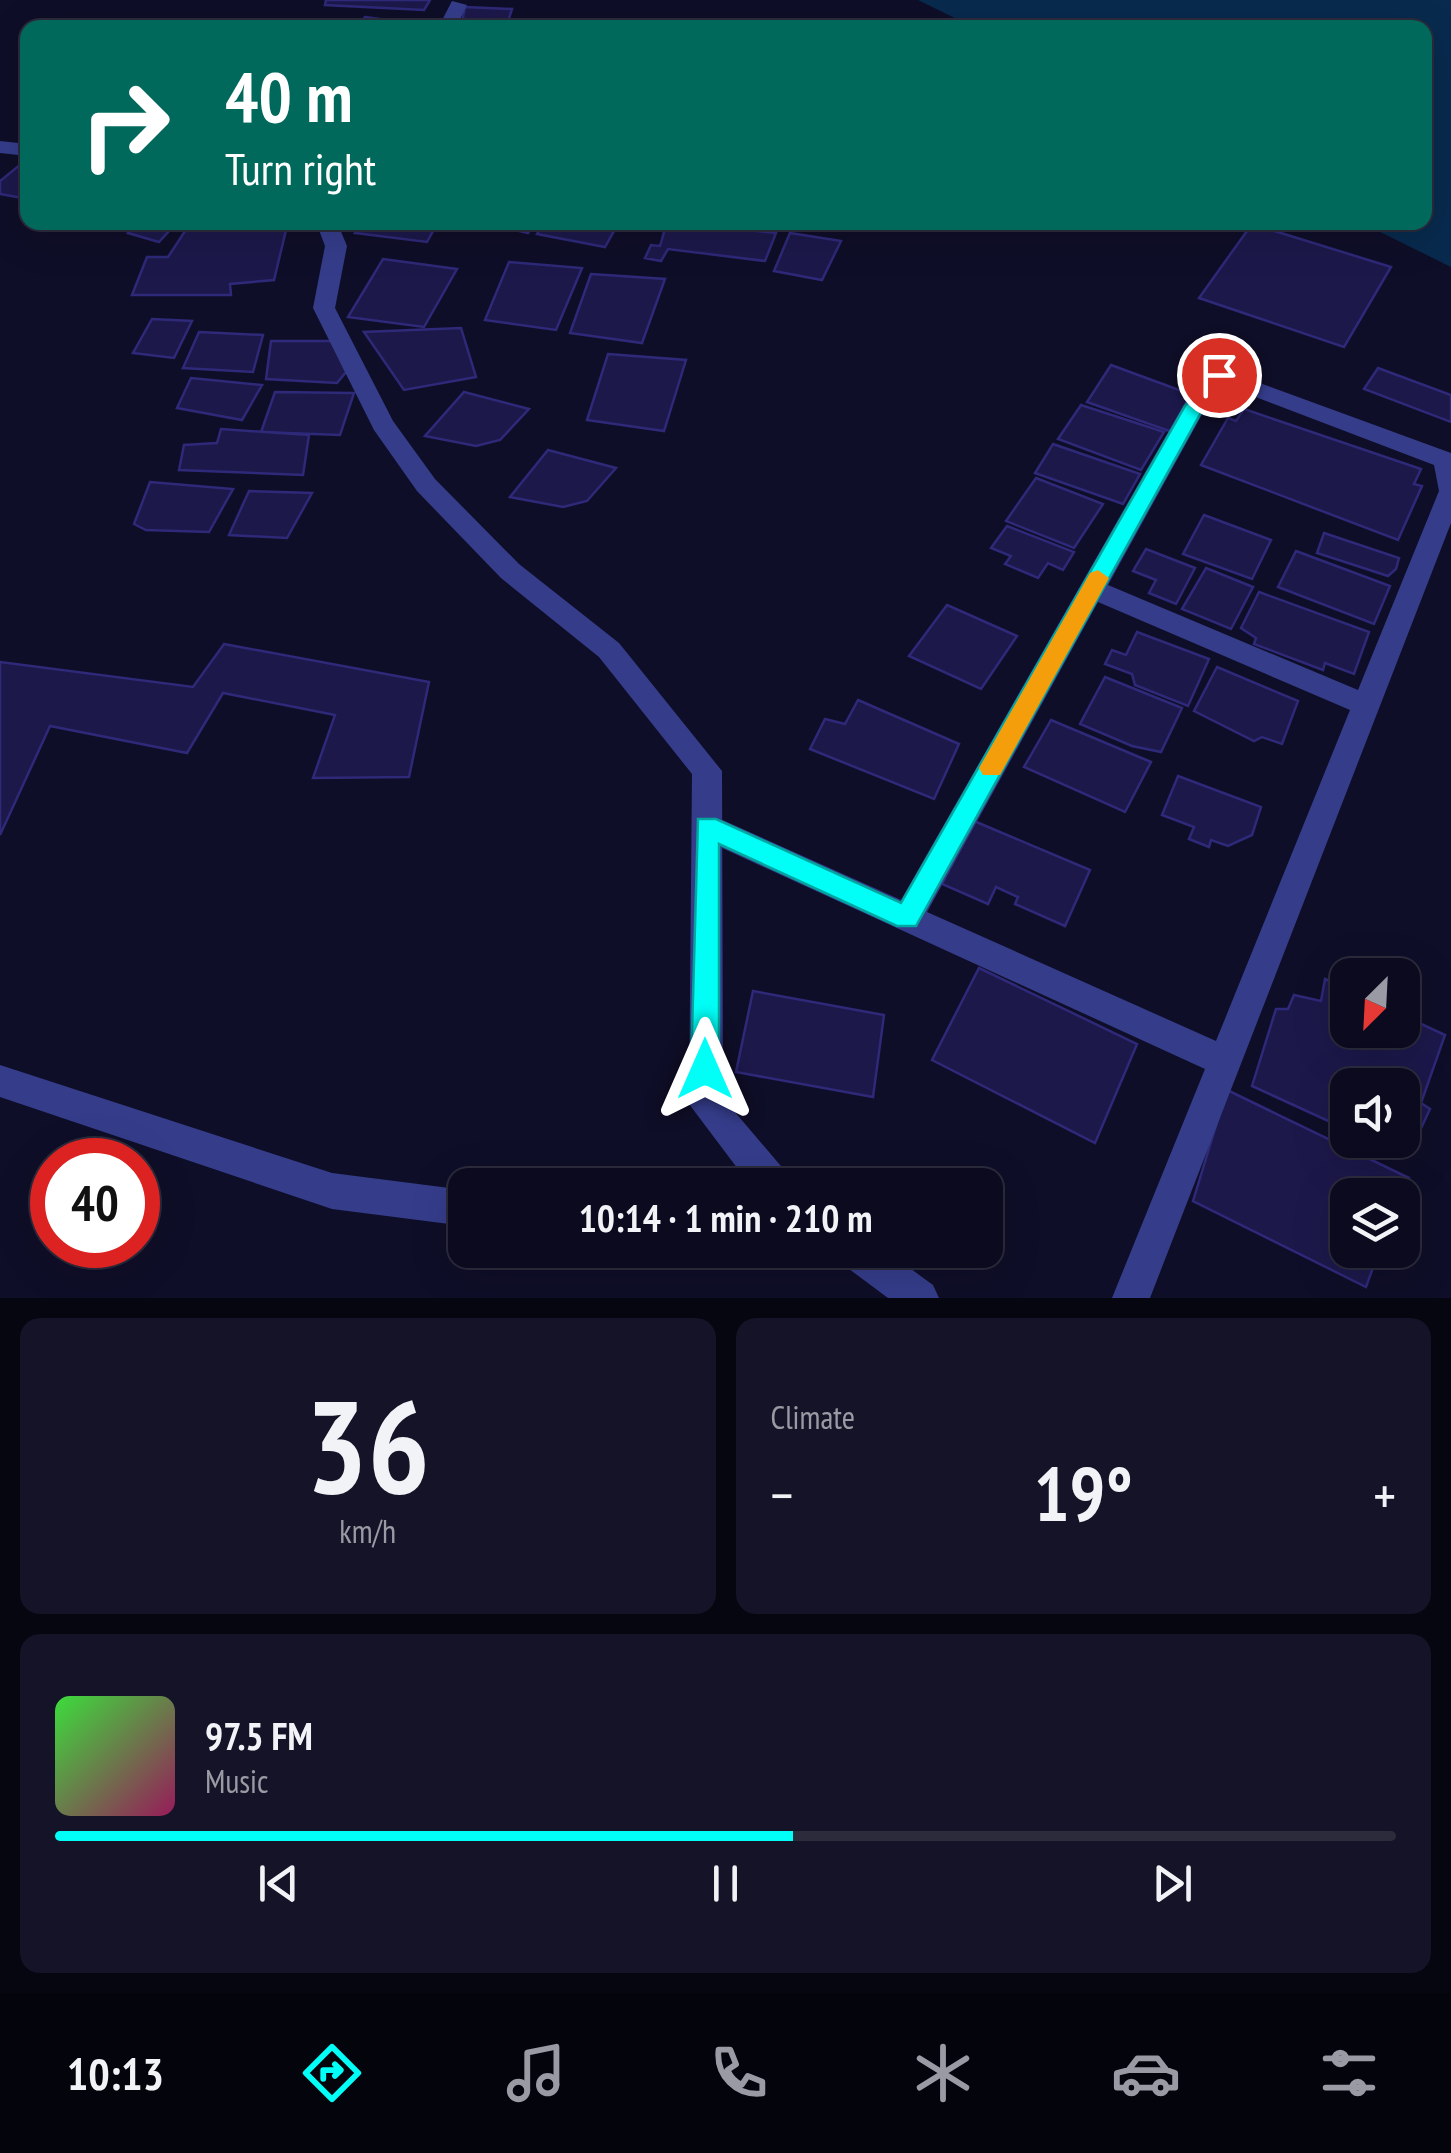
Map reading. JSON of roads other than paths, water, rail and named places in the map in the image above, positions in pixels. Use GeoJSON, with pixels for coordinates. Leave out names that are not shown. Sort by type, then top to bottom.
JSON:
{"type":"FeatureCollection","features":[{"type":"Feature","properties":{"kind":"street"},"geometry":{"type":"LineString","coordinates":[[451,20],[458,5]]}},
{"type":"Feature","properties":{"kind":"street"},"geometry":{"type":"LineString","coordinates":[[329,230],[336,246],[324,308],[382,424],[426,485],[510,571],[609,650],[707,770],[706,1104],[759,1168]]}},
{"type":"Feature","properties":{"kind":"street"},"geometry":{"type":"LineString","coordinates":[[907,918],[1195,406],[1219,375],[1446,460],[1451,491],[1131,1298]]}},
{"type":"Feature","properties":{"kind":"street"},"geometry":{"type":"LineString","coordinates":[[1092,589],[1366,705]]}},
{"type":"Feature","properties":{"kind":"street"},"geometry":{"type":"LineString","coordinates":[[707,827],[1224,1061]]}},
{"type":"Feature","properties":{"kind":"street"},"geometry":{"type":"LineString","coordinates":[[0,1081],[332,1191],[448,1206]]}},
{"type":"Feature","properties":{"kind":"street"},"geometry":{"type":"LineString","coordinates":[[879,1268],[920,1298]]}},
{"type":"Feature","properties":{"kind":"water"},"geometry":{"type":"Polygon","coordinates":[[[918,0],[1451,0],[1451,267],[1376,230],[1432,230],[1432,20],[959,20],[918,0]]]}}]}
